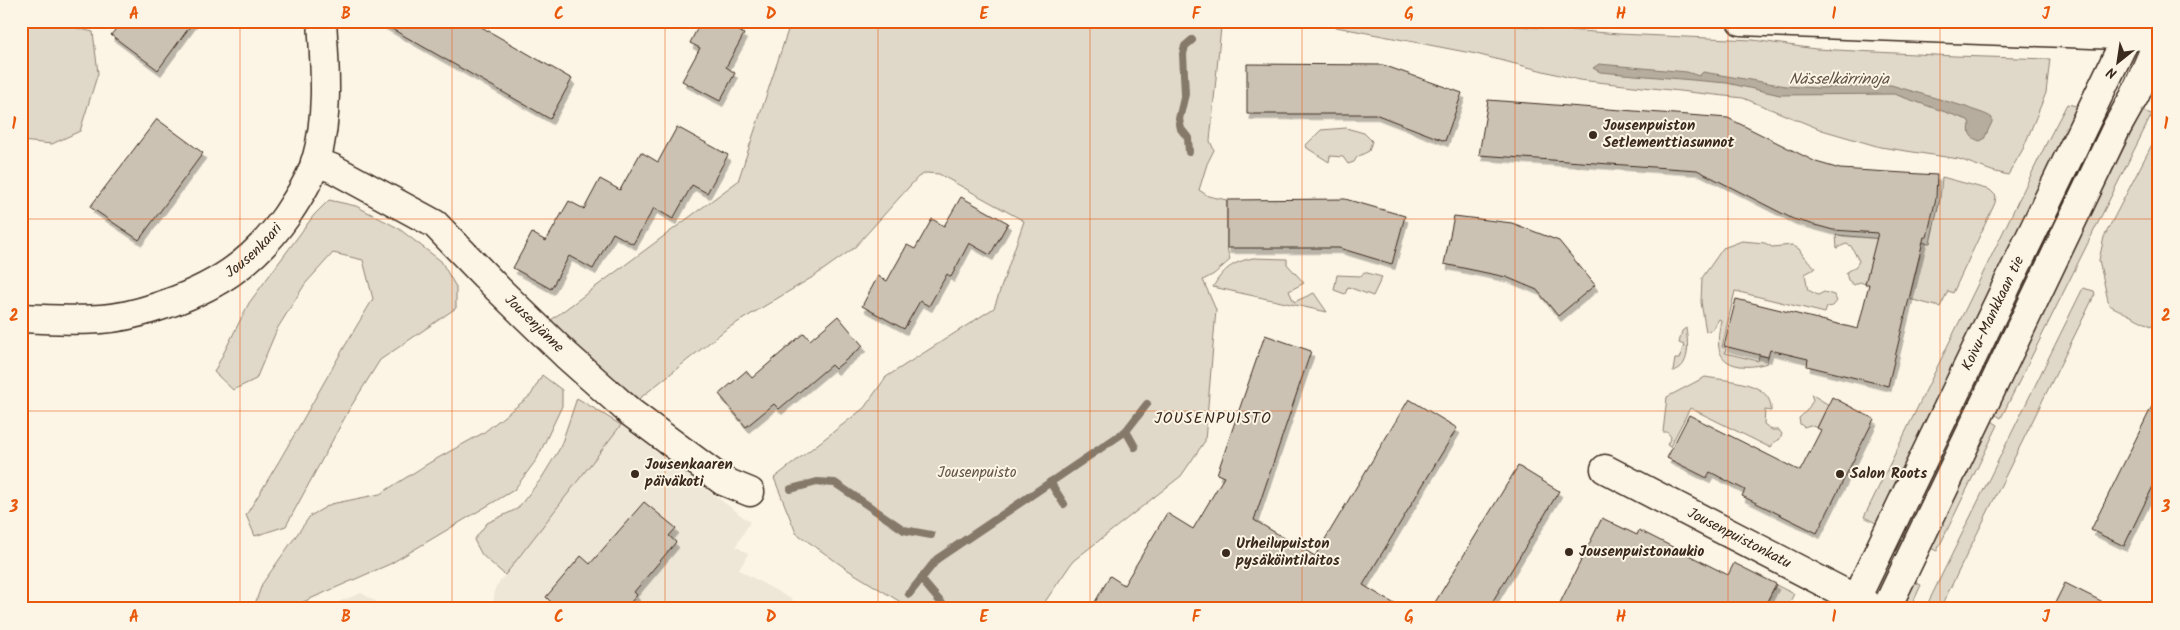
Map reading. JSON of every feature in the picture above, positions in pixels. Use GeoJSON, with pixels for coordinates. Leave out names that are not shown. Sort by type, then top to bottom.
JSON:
{"type":"FeatureCollection","features":[{"type":"Feature","properties":{"kind":"main road","name":"Jousenkaari"},"geometry":{"type":"LineString","coordinates":[[21,318],[103,319],[141,312],[180,300],[213,285],[246,262],[276,231],[305,185],[315,162],[322,128],[326,89],[322,21]]}},
{"type":"Feature","properties":{"kind":"main road"},"geometry":{"type":"LineString","coordinates":[[1741,21],[2132,29],[2159,38]]}},
{"type":"Feature","properties":{"kind":"main road"},"geometry":{"type":"LineString","coordinates":[[2158,21],[2159,27]]}},
{"type":"Feature","properties":{"kind":"main road","name":"Koivu-Mankkaan tie"},"geometry":{"type":"LineString","coordinates":[[1861,605],[2132,29]]}},
{"type":"Feature","properties":{"kind":"main road","name":"Koivu-Mankkaan tie"},"geometry":{"type":"LineString","coordinates":[[1886,609],[2135,94],[2159,38]]}},
{"type":"Feature","properties":{"kind":"main road","name":"Jousenjänne"},"geometry":{"type":"LineString","coordinates":[[315,162],[332,168],[435,224],[539,329],[630,412],[723,481],[750,492]]}},
{"type":"Feature","properties":{"kind":"main road","name":"Jousenpuistonkatu"},"geometry":{"type":"LineString","coordinates":[[1604,468],[1861,605]]}},
{"type":"Feature","properties":{"kind":"shaded area"},"geometry":{"type":"Polygon","coordinates":[[[1599,64],[1687,72],[1699,76],[1703,72],[1786,86],[1818,88],[1891,85],[1983,113],[1992,118],[1992,122],[1984,139],[1980,141],[1970,135],[1968,120],[1894,94],[1780,95],[1727,83],[1600,72],[1593,68],[1599,64]]]}},
{"type":"Feature","properties":{"kind":"shaded area","name":"Jousenkaaren päiväkoti"},"geometry":{"type":"Polygon","coordinates":[[[621,425],[750,522],[736,546],[748,554],[739,570],[793,600],[788,609],[493,609],[495,588],[621,425]]]}},
{"type":"Feature","properties":{"kind":"shaded area"},"geometry":{"type":"Polygon","coordinates":[[[361,593],[389,609],[321,609],[361,593]]]}},
{"type":"Feature","properties":{"kind":"green space"},"geometry":{"type":"Polygon","coordinates":[[[21,21],[49,21],[93,32],[98,73],[80,131],[52,144],[21,141],[21,21]]]}},
{"type":"Feature","properties":{"kind":"green space","name":"Jousenpuisto"},"geometry":{"type":"Polygon","coordinates":[[[791,21],[1160,21],[1221,27],[1210,141],[1214,150],[1207,164],[1199,190],[1208,196],[1227,200],[1227,248],[1230,260],[1214,274],[1203,280],[1216,310],[1205,441],[1181,476],[1073,561],[1040,609],[912,609],[848,570],[796,533],[774,478],[864,408],[886,377],[994,308],[1024,221],[939,174],[926,173],[918,177],[854,248],[816,275],[725,330],[639,399],[547,323],[738,181],[791,21]]]}},
{"type":"Feature","properties":{"kind":"green space"},"geometry":{"type":"Polygon","coordinates":[[[1305,21],[1457,21],[1619,34],[1753,40],[1816,49],[2050,59],[2046,93],[2023,149],[2008,175],[1959,159],[1880,147],[1822,130],[1743,98],[1579,80],[1476,54],[1305,21]]]}},
{"type":"Feature","properties":{"kind":"green space"},"geometry":{"type":"Polygon","coordinates":[[[2067,104],[2082,107],[1882,526],[1864,517],[2067,104]]]}},
{"type":"Feature","properties":{"kind":"green space"},"geometry":{"type":"Polygon","coordinates":[[[2142,111],[2152,114],[2001,418],[1993,413],[2142,111]]]}},
{"type":"Feature","properties":{"kind":"green space"},"geometry":{"type":"Polygon","coordinates":[[[1346,128],[1364,133],[1372,141],[1369,151],[1357,157],[1354,162],[1348,164],[1343,157],[1330,156],[1329,162],[1307,148],[1306,145],[1321,130],[1346,128]]]}},
{"type":"Feature","properties":{"kind":"green space"},"geometry":{"type":"Polygon","coordinates":[[[2159,131],[2159,316],[2151,326],[2109,305],[2099,260],[2104,237],[2159,131]]]}},
{"type":"Feature","properties":{"kind":"green space"},"geometry":{"type":"Polygon","coordinates":[[[1942,177],[1990,190],[1996,196],[1995,203],[1953,293],[1948,291],[1940,307],[1909,299],[1918,262],[1865,284],[1860,282],[1854,285],[1848,280],[1846,273],[1856,266],[1859,261],[1851,246],[1846,244],[1837,248],[1836,235],[1930,243],[1940,199],[1942,177]]]}},
{"type":"Feature","properties":{"kind":"green space"},"geometry":{"type":"Polygon","coordinates":[[[329,200],[356,206],[398,228],[441,261],[456,287],[456,308],[380,360],[350,408],[286,526],[255,536],[246,515],[279,462],[373,299],[363,260],[333,253],[305,284],[277,329],[256,379],[233,390],[214,372],[249,303],[314,215],[329,200]]]}},
{"type":"Feature","properties":{"kind":"green space"},"geometry":{"type":"Polygon","coordinates":[[[1742,241],[1765,243],[1772,247],[1792,245],[1799,249],[1804,257],[1816,268],[1805,274],[1808,290],[1818,295],[1824,292],[1834,295],[1837,301],[1833,306],[1827,307],[1825,313],[1735,291],[1722,347],[1726,348],[1725,353],[1758,361],[1759,355],[1768,357],[1767,363],[1757,366],[1740,366],[1725,360],[1718,343],[1721,320],[1719,319],[1713,329],[1706,332],[1701,302],[1702,278],[1723,248],[1742,241]]]}},
{"type":"Feature","properties":{"kind":"green space"},"geometry":{"type":"Polygon","coordinates":[[[1253,258],[1287,259],[1287,264],[1304,283],[1289,291],[1294,302],[1314,293],[1327,312],[1213,287],[1229,267],[1253,258]]]}},
{"type":"Feature","properties":{"kind":"green space"},"geometry":{"type":"Polygon","coordinates":[[[1364,272],[1382,277],[1373,296],[1348,287],[1345,294],[1334,290],[1337,275],[1361,276],[1364,272]]]}},
{"type":"Feature","properties":{"kind":"green space"},"geometry":{"type":"Polygon","coordinates":[[[2083,288],[2094,291],[2095,294],[1940,609],[1925,609],[2083,288]]]}},
{"type":"Feature","properties":{"kind":"green space"},"geometry":{"type":"Polygon","coordinates":[[[2000,327],[2005,330],[1911,539],[1900,533],[2000,327]]]}},
{"type":"Feature","properties":{"kind":"green space"},"geometry":{"type":"Polygon","coordinates":[[[1686,328],[1688,347],[1686,359],[1679,369],[1673,371],[1675,359],[1679,359],[1684,345],[1679,343],[1682,331],[1686,328]]]}},
{"type":"Feature","properties":{"kind":"green space"},"geometry":{"type":"Polygon","coordinates":[[[542,375],[562,390],[562,406],[537,459],[514,490],[390,564],[287,609],[254,607],[262,584],[310,516],[331,504],[380,494],[429,463],[483,433],[531,395],[542,375]]]}},
{"type":"Feature","properties":{"kind":"green space"},"geometry":{"type":"Polygon","coordinates":[[[1705,377],[1747,384],[1765,394],[1770,401],[1771,411],[1765,410],[1764,424],[1772,430],[1779,430],[1782,434],[1780,439],[1773,443],[1771,448],[1690,408],[1670,447],[1667,445],[1671,437],[1667,432],[1663,432],[1667,397],[1705,377]]]}},
{"type":"Feature","properties":{"kind":"green space"},"geometry":{"type":"Polygon","coordinates":[[[1811,394],[1829,405],[1817,428],[1810,425],[1804,427],[1800,424],[1799,418],[1813,400],[1811,394]]]}},
{"type":"Feature","properties":{"kind":"green space"},"geometry":{"type":"Polygon","coordinates":[[[577,398],[621,425],[505,575],[482,555],[474,540],[487,523],[517,509],[541,479],[560,448],[577,398]]]}},
{"type":"Feature","properties":{"kind":"green space"},"geometry":{"type":"Polygon","coordinates":[[[1990,420],[1998,425],[1937,551],[1928,547],[1990,420]]]}},
{"type":"Feature","properties":{"kind":"green space"},"geometry":{"type":"Polygon","coordinates":[[[1912,581],[1921,585],[1910,609],[1899,609],[1912,581]]]}},
{"type":"Feature","properties":{"kind":"green space"},"geometry":{"type":"Polygon","coordinates":[[[1776,585],[1794,594],[1786,609],[1764,607],[1776,585]]]}},
{"type":"Feature","properties":{"kind":"building"},"geometry":{"type":"Polygon","coordinates":[[[122,21],[194,21],[158,70],[111,35],[122,21]]]}},
{"type":"Feature","properties":{"kind":"building"},"geometry":{"type":"Polygon","coordinates":[[[378,21],[471,21],[572,79],[550,119],[378,21]]]}},
{"type":"Feature","properties":{"kind":"building"},"geometry":{"type":"Polygon","coordinates":[[[701,21],[738,21],[734,28],[744,34],[726,67],[735,73],[720,101],[682,81],[700,48],[690,43],[701,21]]]}},
{"type":"Feature","properties":{"kind":"building"},"geometry":{"type":"Polygon","coordinates":[[[1247,64],[1383,65],[1462,93],[1445,141],[1375,114],[1247,114],[1247,64]]]}},
{"type":"Feature","properties":{"kind":"building"},"geometry":{"type":"Polygon","coordinates":[[[1488,100],[1728,118],[1816,162],[1840,169],[1937,175],[1936,198],[1927,237],[1924,237],[1888,386],[1807,366],[1808,359],[1770,350],[1768,357],[1724,346],[1736,299],[1858,329],[1869,284],[1865,284],[1878,233],[1833,230],[1793,219],[1697,170],[1479,155],[1488,100]]]}},
{"type":"Feature","properties":{"kind":"building"},"geometry":{"type":"Polygon","coordinates":[[[157,119],[203,153],[139,240],[90,207],[157,119]]]}},
{"type":"Feature","properties":{"kind":"building"},"geometry":{"type":"Polygon","coordinates":[[[677,127],[728,155],[707,193],[692,185],[673,219],[654,208],[633,244],[613,233],[593,269],[569,256],[551,289],[513,268],[532,233],[546,241],[569,201],[584,209],[600,179],[620,190],[641,152],[658,162],[677,127]]]}},
{"type":"Feature","properties":{"kind":"building"},"geometry":{"type":"Polygon","coordinates":[[[961,197],[1008,223],[990,255],[969,243],[951,277],[947,274],[929,306],[920,301],[904,329],[862,306],[878,276],[887,281],[907,245],[915,249],[932,219],[944,226],[961,197]]]}},
{"type":"Feature","properties":{"kind":"building"},"geometry":{"type":"Polygon","coordinates":[[[1345,199],[1405,216],[1392,264],[1339,248],[1227,248],[1227,200],[1345,199]]]}},
{"type":"Feature","properties":{"kind":"building"},"geometry":{"type":"Polygon","coordinates":[[[1454,216],[1512,223],[1559,241],[1595,285],[1558,316],[1537,290],[1506,277],[1444,264],[1454,216]]]}},
{"type":"Feature","properties":{"kind":"building"},"geometry":{"type":"Polygon","coordinates":[[[838,316],[863,346],[835,369],[831,365],[779,409],[774,404],[746,427],[719,394],[746,371],[752,378],[804,333],[810,340],[838,316]]]}},
{"type":"Feature","properties":{"kind":"building"},"geometry":{"type":"Polygon","coordinates":[[[1265,335],[1311,351],[1254,520],[1315,556],[1409,399],[1457,428],[1363,585],[1403,609],[1091,609],[1110,576],[1124,585],[1167,513],[1193,529],[1224,477],[1217,474],[1265,335]]]}},
{"type":"Feature","properties":{"kind":"building"},"geometry":{"type":"Polygon","coordinates":[[[2159,392],[2159,474],[2124,546],[2091,530],[2159,392]]]}},
{"type":"Feature","properties":{"kind":"building"},"geometry":{"type":"Polygon","coordinates":[[[1832,397],[1874,419],[1817,533],[1742,496],[1745,490],[1710,472],[1707,478],[1667,458],[1689,415],[1800,471],[1821,430],[1817,428],[1832,397]]]}},
{"type":"Feature","properties":{"kind":"building"},"geometry":{"type":"Polygon","coordinates":[[[1518,466],[1559,491],[1488,609],[1431,609],[1518,466]]]}},
{"type":"Feature","properties":{"kind":"building","name":"Jousenkaaren päiväkoti"},"geometry":{"type":"Polygon","coordinates":[[[644,502],[676,528],[669,536],[676,542],[634,592],[637,595],[625,609],[558,609],[546,597],[581,556],[590,564],[644,502]]]}},
{"type":"Feature","properties":{"kind":"building"},"geometry":{"type":"Polygon","coordinates":[[[1602,518],[1637,535],[1639,530],[1728,575],[1734,563],[1776,584],[1763,609],[1557,609],[1602,518]]]}},
{"type":"Feature","properties":{"kind":"building"},"geometry":{"type":"Polygon","coordinates":[[[2065,583],[2117,609],[2052,609],[2065,583]]]}},
{"type":"Feature","properties":{"kind":"waterway"},"geometry":{"type":"LineString","coordinates":[[1189,152],[1188,138],[1181,129],[1179,119],[1185,94],[1183,54],[1185,46],[1192,40]]}},
{"type":"Feature","properties":{"kind":"waterway"},"geometry":{"type":"LineString","coordinates":[[909,594],[937,559],[1126,431],[1147,404]]}},
{"type":"Feature","properties":{"kind":"waterway"},"geometry":{"type":"LineString","coordinates":[[1126,431],[1135,447]]}},
{"type":"Feature","properties":{"kind":"waterway"},"geometry":{"type":"LineString","coordinates":[[791,489],[817,482],[835,483],[904,530],[931,535]]}},
{"type":"Feature","properties":{"kind":"waterway"},"geometry":{"type":"LineString","coordinates":[[1050,482],[1064,504]]}},
{"type":"Feature","properties":{"kind":"waterway"},"geometry":{"type":"LineString","coordinates":[[921,579],[944,606]]}},
{"type":"Feature","properties":{"kind":"place","name":"Jousenpuiston Setlementtiasunnot"},"geometry":{"type":"Point","coordinates":[1593,135]}},
{"type":"Feature","properties":{"kind":"place","name":"Jousenkaaren päiväkoti"},"geometry":{"type":"Point","coordinates":[635,474]}},
{"type":"Feature","properties":{"kind":"place","name":"Salon Roots"},"geometry":{"type":"Point","coordinates":[1840,474]}},
{"type":"Feature","properties":{"kind":"place","name":"Jousenpuistonaukio"},"geometry":{"type":"Point","coordinates":[1569,552]}},
{"type":"Feature","properties":{"kind":"place","name":"Urheilupuiston pysäköintilaitos"},"geometry":{"type":"Point","coordinates":[1226,553]}},
{"type":"Feature","properties":{"kind":"district","name":"JOUSENPUISTO"},"geometry":{"type":"Point","coordinates":[1213,418]}},
{"type":"Feature","properties":{"kind":"water label","name":"Nässelkärrinoja"},"geometry":{"type":"Point","coordinates":[1839,79]}}]}
